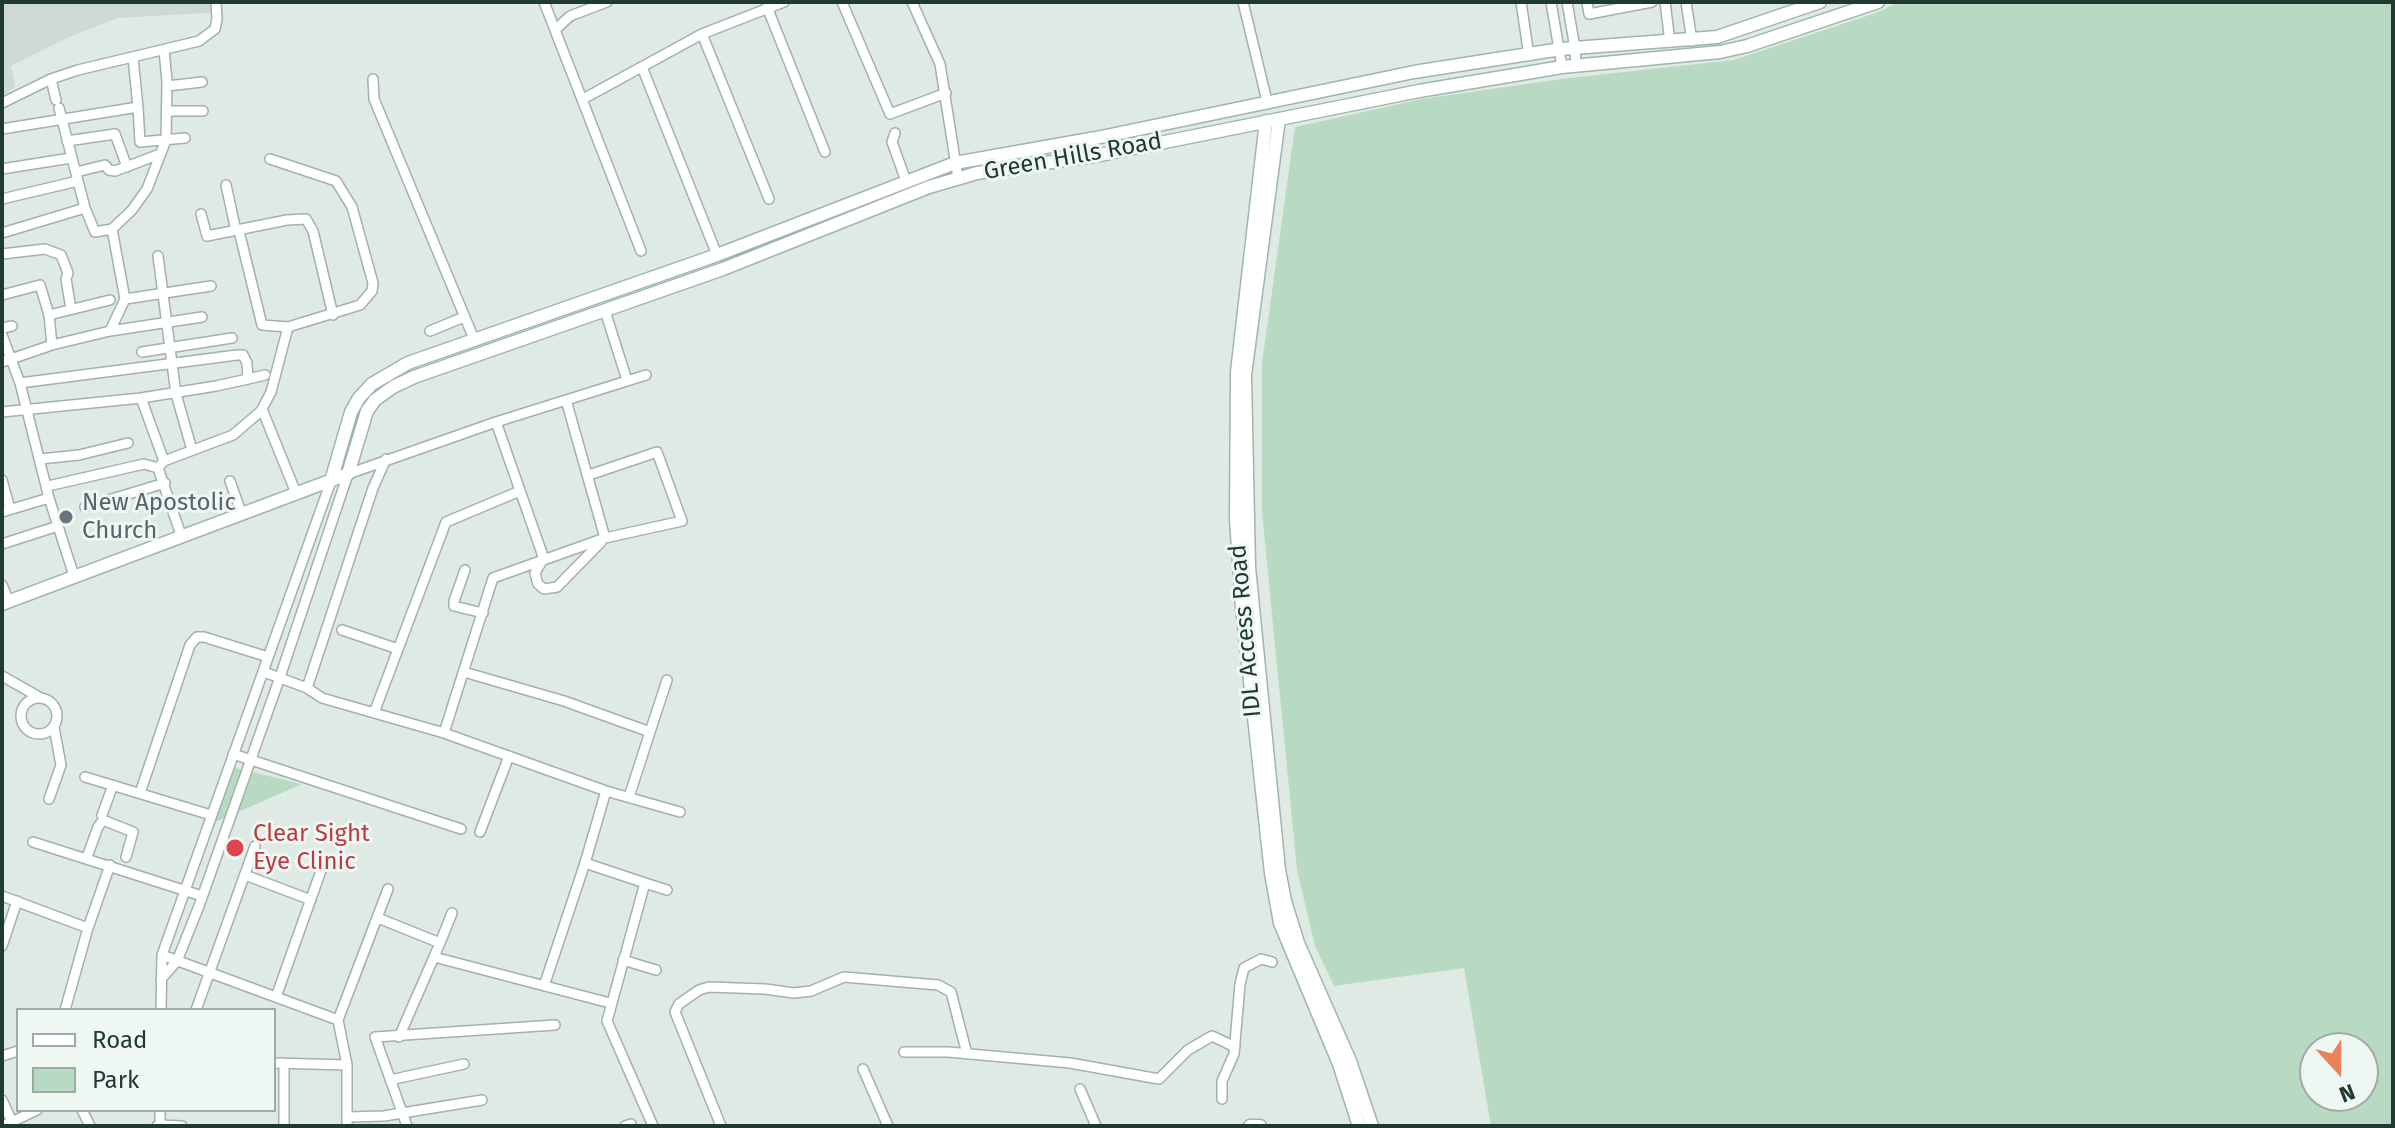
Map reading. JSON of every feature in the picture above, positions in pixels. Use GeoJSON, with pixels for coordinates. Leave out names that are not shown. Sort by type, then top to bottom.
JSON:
{"type":"FeatureCollection","features":[{"type":"Feature","properties":{"kind":"street"},"geometry":{"type":"LineString","coordinates":[[2,103],[51,79],[199,41],[215,29],[216,2]]}},
{"type":"Feature","properties":{"kind":"street"},"geometry":{"type":"LineString","coordinates":[[544,2],[641,251]]}},
{"type":"Feature","properties":{"kind":"street"},"geometry":{"type":"LineString","coordinates":[[555,30],[570,16],[607,2]]}},
{"type":"Feature","properties":{"kind":"street"},"geometry":{"type":"LineString","coordinates":[[583,99],[702,34],[784,2]]}},
{"type":"Feature","properties":{"kind":"street"},"geometry":{"type":"LineString","coordinates":[[842,2],[890,114],[946,93]]}},
{"type":"Feature","properties":{"kind":"street"},"geometry":{"type":"LineString","coordinates":[[912,2],[940,64],[958,178]]}},
{"type":"Feature","properties":{"kind":"street"},"geometry":{"type":"LineString","coordinates":[[1243,2],[1267,101]]}},
{"type":"Feature","properties":{"kind":"street"},"geometry":{"type":"LineString","coordinates":[[1521,2],[1529,56]]}},
{"type":"Feature","properties":{"kind":"street"},"geometry":{"type":"LineString","coordinates":[[1551,2],[1561,49],[1569,67]]}},
{"type":"Feature","properties":{"kind":"street"},"geometry":{"type":"LineString","coordinates":[[1567,2],[1575,48],[1569,67]]}},
{"type":"Feature","properties":{"kind":"street"},"geometry":{"type":"LineString","coordinates":[[1587,2],[1589,14],[1652,2]]}},
{"type":"Feature","properties":{"kind":"street"},"geometry":{"type":"LineString","coordinates":[[1665,2],[1670,42]]}},
{"type":"Feature","properties":{"kind":"street"},"geometry":{"type":"LineString","coordinates":[[1686,2],[1692,41]]}},
{"type":"Feature","properties":{"kind":"street","name":"Green Hills Road"},"geometry":{"type":"LineString","coordinates":[[331,481],[351,412],[372,384],[408,363],[717,255],[955,163],[1096,138],[1414,72],[1561,49],[1717,37],[1800,5],[1820,2]]}},
{"type":"Feature","properties":{"kind":"street","name":"Green Hills Road"},"geometry":{"type":"LineString","coordinates":[[348,474],[367,411],[375,400],[393,387],[723,269],[958,178],[1100,155],[1419,91],[1569,67],[1720,52],[1747,46],[1878,2]]}},
{"type":"Feature","properties":{"kind":"street"},"geometry":{"type":"LineString","coordinates":[[767,7],[825,152]]}},
{"type":"Feature","properties":{"kind":"street"},"geometry":{"type":"LineString","coordinates":[[702,34],[769,199]]}},
{"type":"Feature","properties":{"kind":"street"},"geometry":{"type":"LineString","coordinates":[[51,79],[85,208],[95,232],[112,229],[139,202],[166,140],[168,111],[164,50]]}},
{"type":"Feature","properties":{"kind":"street"},"geometry":{"type":"LineString","coordinates":[[133,58],[140,142],[185,138]]}},
{"type":"Feature","properties":{"kind":"street"},"geometry":{"type":"LineString","coordinates":[[642,67],[717,255]]}},
{"type":"Feature","properties":{"kind":"street"},"geometry":{"type":"LineString","coordinates":[[373,79],[374,99],[474,339]]}},
{"type":"Feature","properties":{"kind":"street"},"geometry":{"type":"LineString","coordinates":[[167,86],[202,82]]}},
{"type":"Feature","properties":{"kind":"street"},"geometry":{"type":"LineString","coordinates":[[2,129],[138,107]]}},
{"type":"Feature","properties":{"kind":"street"},"geometry":{"type":"LineString","coordinates":[[168,111],[203,111]]}},
{"type":"Feature","properties":{"kind":"street","name":"IDL Access Road"},"geometry":{"type":"LineString","coordinates":[[1272,120],[1235,415],[1236,519],[1242,607],[1271,873],[1280,923],[1339,1064],[1359,1126]]}},
{"type":"Feature","properties":{"kind":"street"},"geometry":{"type":"LineString","coordinates":[[895,133],[892,142],[906,181]]}},
{"type":"Feature","properties":{"kind":"street"},"geometry":{"type":"LineString","coordinates":[[67,141],[115,134],[127,167]]}},
{"type":"Feature","properties":{"kind":"street"},"geometry":{"type":"LineString","coordinates":[[2,199],[77,177],[105,165],[113,171],[160,154]]}},
{"type":"Feature","properties":{"kind":"street"},"geometry":{"type":"LineString","coordinates":[[2,169],[71,158]]}},
{"type":"Feature","properties":{"kind":"street"},"geometry":{"type":"LineString","coordinates":[[226,185],[262,325],[288,327],[360,305],[372,291],[371,272],[352,207],[336,181],[270,159]]}},
{"type":"Feature","properties":{"kind":"street"},"geometry":{"type":"LineString","coordinates":[[2,233],[85,208]]}},
{"type":"Feature","properties":{"kind":"street"},"geometry":{"type":"LineString","coordinates":[[201,214],[207,236],[306,219],[313,231],[333,315]]}},
{"type":"Feature","properties":{"kind":"street"},"geometry":{"type":"LineString","coordinates":[[110,331],[125,299],[112,229]]}},
{"type":"Feature","properties":{"kind":"street"},"geometry":{"type":"LineString","coordinates":[[2,254],[45,249],[61,255],[68,273],[66,279],[71,309]]}},
{"type":"Feature","properties":{"kind":"street"},"geometry":{"type":"LineString","coordinates":[[158,256],[176,394],[192,450]]}},
{"type":"Feature","properties":{"kind":"street"},"geometry":{"type":"LineString","coordinates":[[2,295],[40,285],[49,315],[52,345]]}},
{"type":"Feature","properties":{"kind":"street"},"geometry":{"type":"LineString","coordinates":[[125,299],[211,286]]}},
{"type":"Feature","properties":{"kind":"street"},"geometry":{"type":"LineString","coordinates":[[49,315],[110,300]]}},
{"type":"Feature","properties":{"kind":"street"},"geometry":{"type":"LineString","coordinates":[[605,311],[627,380]]}},
{"type":"Feature","properties":{"kind":"street"},"geometry":{"type":"LineString","coordinates":[[1247,313],[1246,521],[1279,870],[1298,943],[1350,1061],[1372,1126]]}},
{"type":"Feature","properties":{"kind":"street"},"geometry":{"type":"LineString","coordinates":[[6,361],[52,345],[110,331],[202,317]]}},
{"type":"Feature","properties":{"kind":"street"},"geometry":{"type":"LineString","coordinates":[[430,331],[464,317]]}},
{"type":"Feature","properties":{"kind":"street"},"geometry":{"type":"LineString","coordinates":[[48,486],[144,464],[161,465],[233,435],[262,409],[271,392],[269,374],[288,327]]}},
{"type":"Feature","properties":{"kind":"street"},"geometry":{"type":"LineString","coordinates":[[2,335],[6,361],[20,383],[49,498],[74,576]]}},
{"type":"Feature","properties":{"kind":"street"},"geometry":{"type":"LineString","coordinates":[[142,352],[232,338]]}},
{"type":"Feature","properties":{"kind":"street"},"geometry":{"type":"LineString","coordinates":[[20,383],[243,355],[248,379]]}},
{"type":"Feature","properties":{"kind":"street"},"geometry":{"type":"LineString","coordinates":[[2,412],[176,394],[269,374]]}},
{"type":"Feature","properties":{"kind":"street"},"geometry":{"type":"LineString","coordinates":[[2,585],[5,603],[386,459],[646,375]]}},
{"type":"Feature","properties":{"kind":"street"},"geometry":{"type":"LineString","coordinates":[[141,398],[181,535]]}},
{"type":"Feature","properties":{"kind":"street"},"geometry":{"type":"LineString","coordinates":[[566,400],[605,538]]}},
{"type":"Feature","properties":{"kind":"street"},"geometry":{"type":"LineString","coordinates":[[262,409],[296,493]]}},
{"type":"Feature","properties":{"kind":"street"},"geometry":{"type":"LineString","coordinates":[[496,422],[544,559]]}},
{"type":"Feature","properties":{"kind":"street"},"geometry":{"type":"LineString","coordinates":[[40,459],[79,455],[128,443]]}},
{"type":"Feature","properties":{"kind":"street"},"geometry":{"type":"LineString","coordinates":[[444,733],[488,584],[493,578],[605,538],[682,521],[657,452],[589,475]]}},
{"type":"Feature","properties":{"kind":"street"},"geometry":{"type":"LineString","coordinates":[[307,688],[373,488],[386,459]]}},
{"type":"Feature","properties":{"kind":"street"},"geometry":{"type":"LineString","coordinates":[[161,979],[177,961],[202,896],[348,474]]}},
{"type":"Feature","properties":{"kind":"street"},"geometry":{"type":"LineString","coordinates":[[2,480],[6,511],[49,498]]}},
{"type":"Feature","properties":{"kind":"street"},"geometry":{"type":"LineString","coordinates":[[230,481],[241,512]]}},
{"type":"Feature","properties":{"kind":"street"},"geometry":{"type":"LineString","coordinates":[[161,1008],[162,955],[331,481]]}},
{"type":"Feature","properties":{"kind":"street"},"geometry":{"type":"LineString","coordinates":[[85,507],[165,483]]}},
{"type":"Feature","properties":{"kind":"street"},"geometry":{"type":"LineString","coordinates":[[374,713],[446,522],[520,491]]}},
{"type":"Feature","properties":{"kind":"street"},"geometry":{"type":"LineString","coordinates":[[2,544],[58,526]]}},
{"type":"Feature","properties":{"kind":"street"},"geometry":{"type":"LineString","coordinates":[[544,559],[535,573],[538,584],[544,589],[557,587],[605,538]]}},
{"type":"Feature","properties":{"kind":"street"},"geometry":{"type":"LineString","coordinates":[[465,570],[454,603],[457,607],[480,613]]}},
{"type":"Feature","properties":{"kind":"street"},"geometry":{"type":"LineString","coordinates":[[480,613],[483,598]]}},
{"type":"Feature","properties":{"kind":"street"},"geometry":{"type":"LineString","coordinates":[[342,630],[398,649]]}},
{"type":"Feature","properties":{"kind":"street"},"geometry":{"type":"LineString","coordinates":[[140,793],[190,645],[197,637],[268,657]]}},
{"type":"Feature","properties":{"kind":"street"},"geometry":{"type":"LineString","coordinates":[[264,672],[307,688],[322,698],[444,733],[606,791],[680,812]]}},
{"type":"Feature","properties":{"kind":"street"},"geometry":{"type":"LineString","coordinates":[[464,672],[564,701],[650,732]]}},
{"type":"Feature","properties":{"kind":"street"},"geometry":{"type":"LineString","coordinates":[[2,676],[55,705],[58,716],[54,727],[61,765],[49,799]]}},
{"type":"Feature","properties":{"kind":"street"},"geometry":{"type":"LineString","coordinates":[[629,797],[667,680]]}},
{"type":"Feature","properties":{"kind":"street"},"geometry":{"type":"LineString","coordinates":[[39,697],[24,705],[22,723],[37,734],[54,727]]}},
{"type":"Feature","properties":{"kind":"street"},"geometry":{"type":"LineString","coordinates":[[233,754],[461,829]]}},
{"type":"Feature","properties":{"kind":"street"},"geometry":{"type":"LineString","coordinates":[[480,832],[509,756]]}},
{"type":"Feature","properties":{"kind":"street"},"geometry":{"type":"LineString","coordinates":[[85,777],[211,815]]}},
{"type":"Feature","properties":{"kind":"street"},"geometry":{"type":"LineString","coordinates":[[102,815],[113,785]]}},
{"type":"Feature","properties":{"kind":"street"},"geometry":{"type":"LineString","coordinates":[[544,986],[606,791]]}},
{"type":"Feature","properties":{"kind":"street"},"geometry":{"type":"LineString","coordinates":[[87,857],[103,820],[133,832],[126,857]]}},
{"type":"Feature","properties":{"kind":"street"},"geometry":{"type":"LineString","coordinates":[[33,842],[202,896]]}},
{"type":"Feature","properties":{"kind":"street"},"geometry":{"type":"LineString","coordinates":[[197,1008],[255,846]]}},
{"type":"Feature","properties":{"kind":"street"},"geometry":{"type":"LineString","coordinates":[[585,863],[667,890]]}},
{"type":"Feature","properties":{"kind":"street"},"geometry":{"type":"LineString","coordinates":[[66,1008],[110,865]]}},
{"type":"Feature","properties":{"kind":"street"},"geometry":{"type":"LineString","coordinates":[[276,997],[323,865]]}},
{"type":"Feature","properties":{"kind":"street"},"geometry":{"type":"LineString","coordinates":[[245,875],[311,900]]}},
{"type":"Feature","properties":{"kind":"street"},"geometry":{"type":"LineString","coordinates":[[645,883],[607,1021],[653,1126]]}},
{"type":"Feature","properties":{"kind":"street"},"geometry":{"type":"LineString","coordinates":[[388,889],[338,1020],[347,1065],[347,1122],[482,1100]]}},
{"type":"Feature","properties":{"kind":"street"},"geometry":{"type":"LineString","coordinates":[[2,896],[88,928]]}},
{"type":"Feature","properties":{"kind":"street"},"geometry":{"type":"LineString","coordinates":[[2,946],[17,901]]}},
{"type":"Feature","properties":{"kind":"street"},"geometry":{"type":"LineString","coordinates":[[399,1037],[452,913]]}},
{"type":"Feature","properties":{"kind":"street"},"geometry":{"type":"LineString","coordinates":[[378,918],[440,943]]}},
{"type":"Feature","properties":{"kind":"street"},"geometry":{"type":"LineString","coordinates":[[162,955],[338,1020]]}},
{"type":"Feature","properties":{"kind":"street"},"geometry":{"type":"LineString","coordinates":[[434,957],[610,1003]]}},
{"type":"Feature","properties":{"kind":"street"},"geometry":{"type":"LineString","coordinates":[[1222,1099],[1222,1081],[1235,1047],[1244,968],[1261,959],[1272,962]]}},
{"type":"Feature","properties":{"kind":"street"},"geometry":{"type":"LineString","coordinates":[[623,960],[656,970]]}},
{"type":"Feature","properties":{"kind":"street"},"geometry":{"type":"LineString","coordinates":[[721,1126],[675,1012],[679,1004],[709,987],[794,993],[811,991],[844,977],[938,985],[951,992],[967,1054]]}},
{"type":"Feature","properties":{"kind":"street"},"geometry":{"type":"LineString","coordinates":[[407,1126],[375,1037],[555,1025]]}},
{"type":"Feature","properties":{"kind":"street"},"geometry":{"type":"LineString","coordinates":[[904,1052],[1070,1063],[1159,1079],[1188,1050],[1212,1036],[1235,1047]]}},
{"type":"Feature","properties":{"kind":"street"},"geometry":{"type":"LineString","coordinates":[[284,1126],[279,1063],[347,1065]]}},
{"type":"Feature","properties":{"kind":"street"},"geometry":{"type":"LineString","coordinates":[[390,1080],[464,1064]]}},
{"type":"Feature","properties":{"kind":"street"},"geometry":{"type":"LineString","coordinates":[[863,1069],[888,1126]]}},
{"type":"Feature","properties":{"kind":"street"},"geometry":{"type":"LineString","coordinates":[[1080,1089],[1096,1126]]}},
{"type":"Feature","properties":{"kind":"street"},"geometry":{"type":"LineString","coordinates":[[2,1100],[10,1125],[33,1112]]}},
{"type":"Feature","properties":{"kind":"street"},"geometry":{"type":"LineString","coordinates":[[158,1125],[182,1126]]}},
{"type":"Feature","properties":{"kind":"street"},"geometry":{"type":"LineString","coordinates":[[1250,1126],[1260,1126]]}},
{"type":"Feature","properties":{"kind":"shaded area"},"geometry":{"type":"Polygon","coordinates":[[[2,2],[222,2],[223,12],[117,18],[67,38],[11,66],[15,87],[2,96],[2,2]]]}},
{"type":"Feature","properties":{"kind":"green space"},"geometry":{"type":"Polygon","coordinates":[[[1899,2],[2393,2],[2393,1126],[1491,1126],[1464,968],[1334,986],[1315,946],[1297,870],[1262,512],[1262,363],[1295,127],[1422,99],[1561,79],[1734,60],[1876,13],[1899,2]]]}},
{"type":"Feature","properties":{"kind":"green space"},"geometry":{"type":"Polygon","coordinates":[[[231,767],[302,784],[215,822],[231,767]]]}},
{"type":"Feature","properties":{"kind":"place","name":"New Apostolic Church"},"geometry":{"type":"Point","coordinates":[66,517]}},
{"type":"Feature","properties":{"kind":"place","name":"Clear Sight Eye Clinic"},"geometry":{"type":"Point","coordinates":[235,848]}}]}
